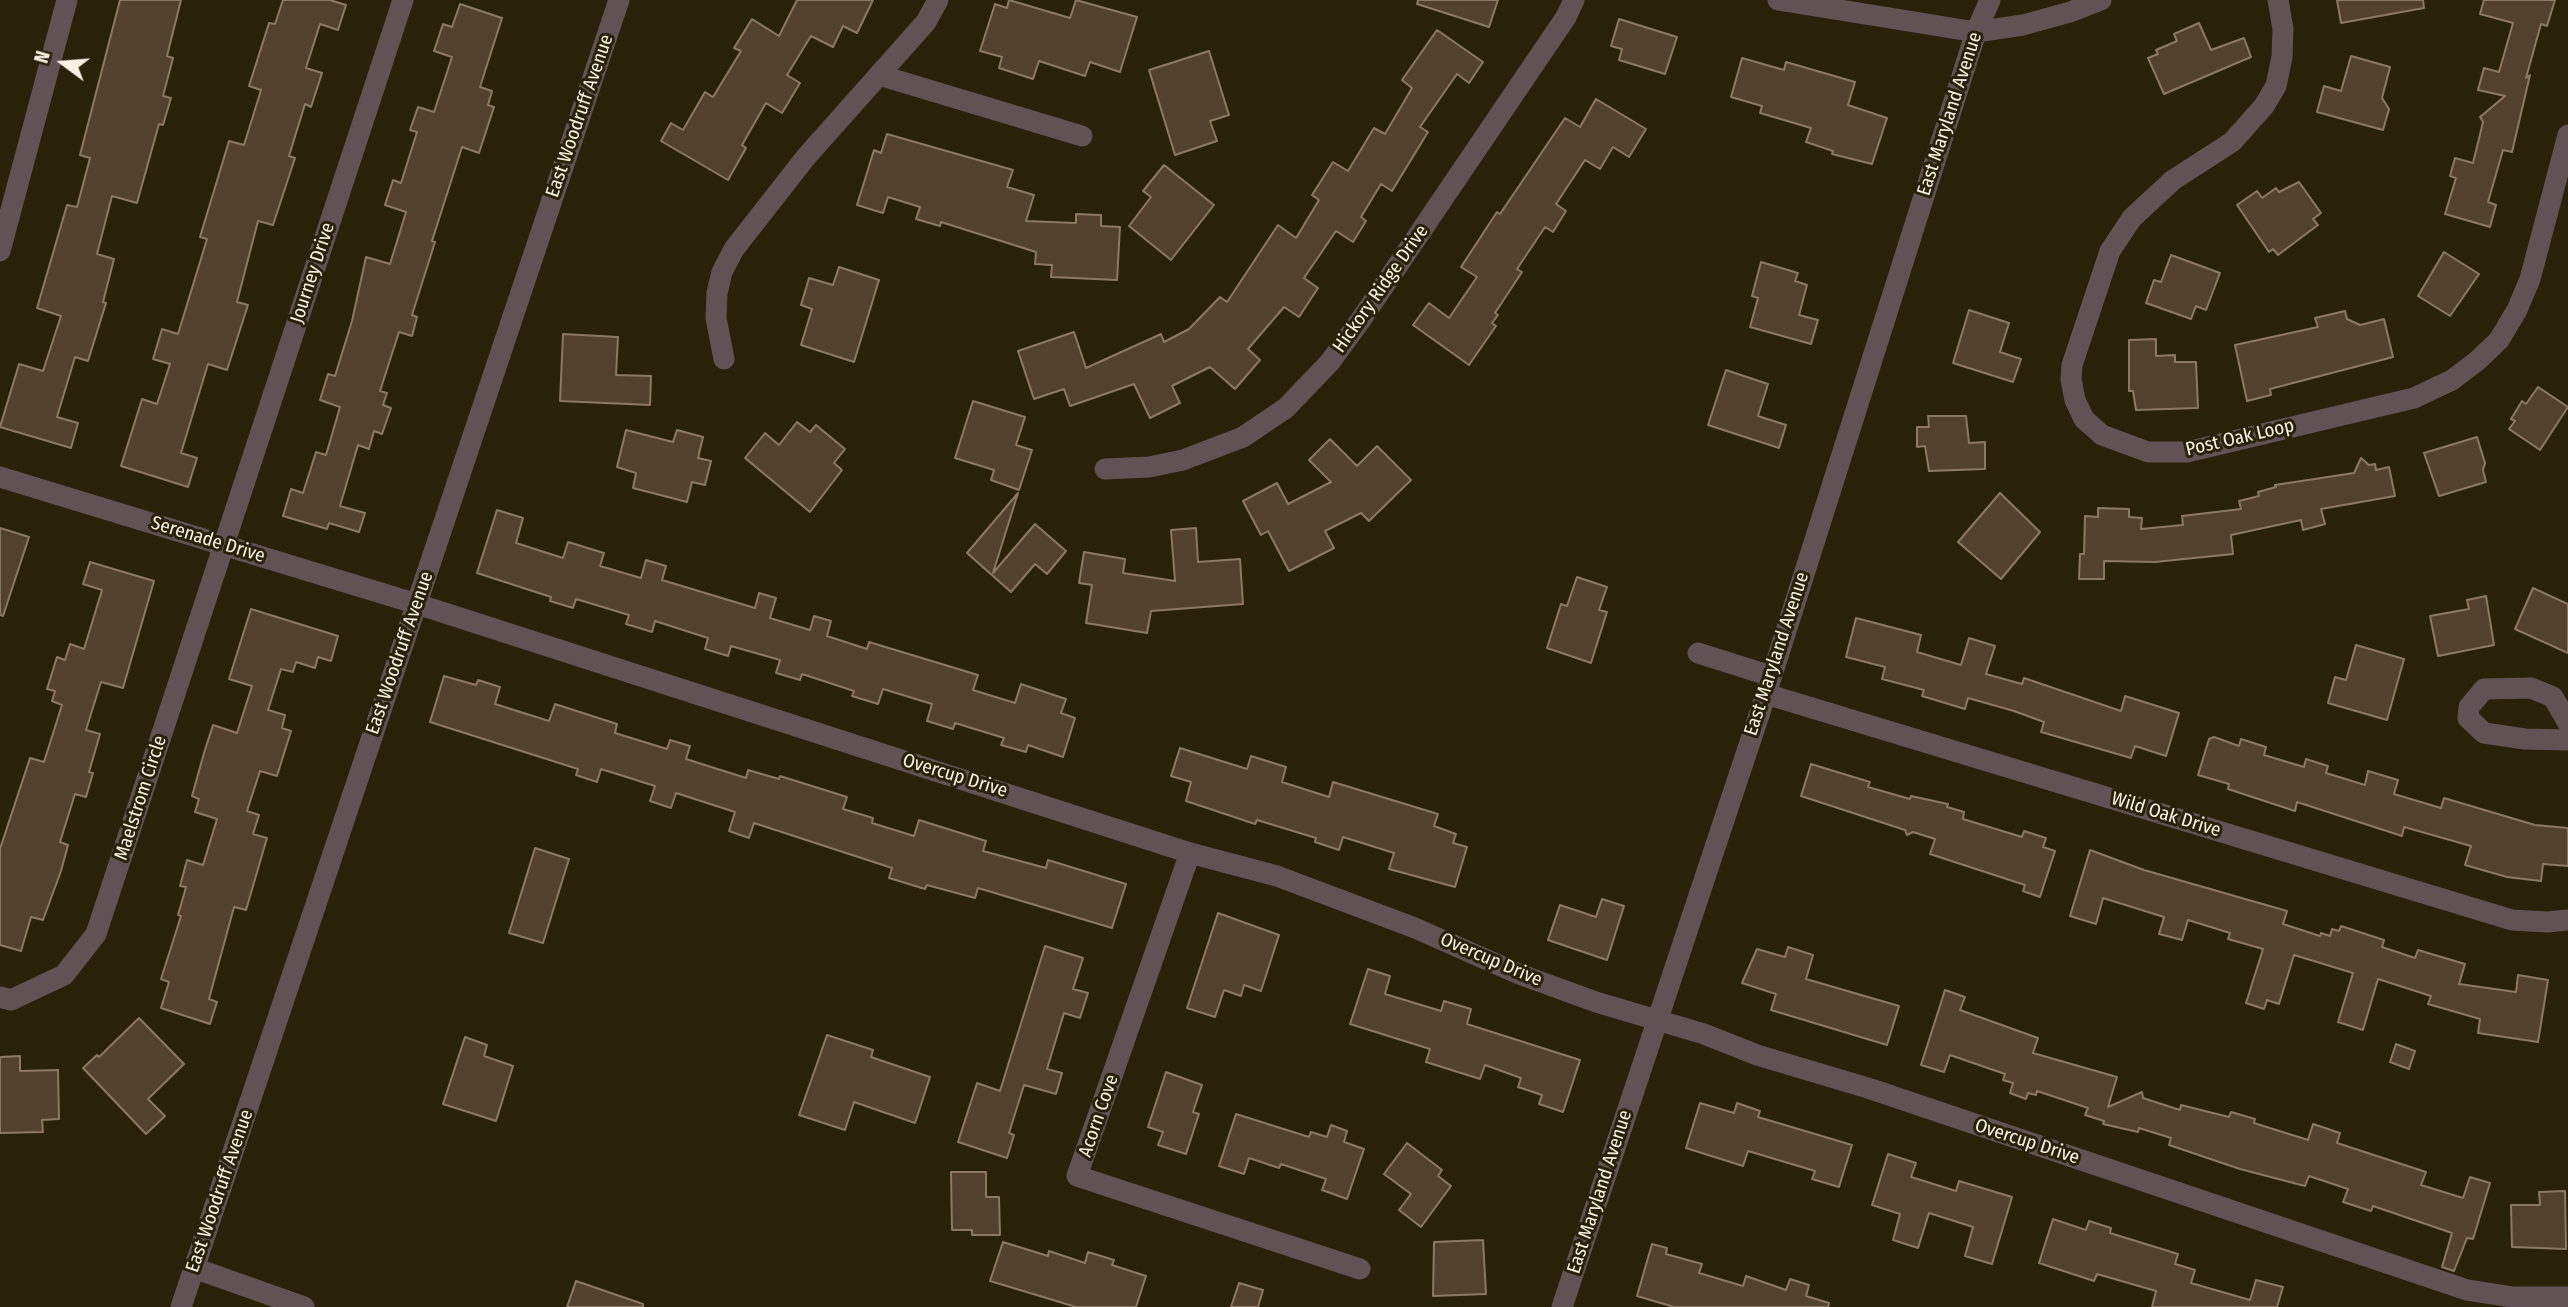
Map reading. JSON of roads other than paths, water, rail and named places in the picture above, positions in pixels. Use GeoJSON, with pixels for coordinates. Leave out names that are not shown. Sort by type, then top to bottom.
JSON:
{"type":"FeatureCollection","features":[{"type":"Feature","properties":{"kind":"street"},"geometry":{"type":"LineString","coordinates":[[0,251],[67,0]]}},
{"type":"Feature","properties":{"kind":"street","name":"Journey Drive"},"geometry":{"type":"LineString","coordinates":[[224,545],[403,0]]}},
{"type":"Feature","properties":{"kind":"street","name":"East Woodruff Avenue"},"geometry":{"type":"LineString","coordinates":[[181,1307],[619,0]]}},
{"type":"Feature","properties":{"kind":"street"},"geometry":{"type":"LineString","coordinates":[[724,359],[716,318],[717,293],[722,272],[734,249],[806,157],[926,22],[939,0]]}},
{"type":"Feature","properties":{"kind":"street","name":"Hickory Ridge Drive"},"geometry":{"type":"LineString","coordinates":[[1105,468],[1149,467],[1183,460],[1243,437],[1286,408],[1330,362],[1360,321],[1566,17],[1574,0]]}},
{"type":"Feature","properties":{"kind":"street"},"geometry":{"type":"LineString","coordinates":[[1778,0],[1976,32],[2023,25],[2101,0]]}},
{"type":"Feature","properties":{"kind":"street","name":"East Maryland Avenue"},"geometry":{"type":"LineString","coordinates":[[1562,1307],[1768,685],[1976,32],[1990,0]]}},
{"type":"Feature","properties":{"kind":"street","name":"Post Oak Loop"},"geometry":{"type":"LineString","coordinates":[[2278,0],[2283,29],[2282,57],[2276,86],[2264,106],[2232,142],[2174,180],[2132,218],[2110,251],[2072,365],[2071,380],[2075,400],[2084,419],[2093,429],[2119,443],[2148,452],[2187,452],[2414,398],[2452,380],[2477,362],[2499,340],[2518,310],[2530,279],[2568,135]]}},
{"type":"Feature","properties":{"kind":"street"},"geometry":{"type":"LineString","coordinates":[[880,75],[1082,136]]}},
{"type":"Feature","properties":{"kind":"street","name":"Serenade Drive"},"geometry":{"type":"LineString","coordinates":[[0,477],[417,604]]}},
{"type":"Feature","properties":{"kind":"street","name":"Maelstrom Circle"},"geometry":{"type":"LineString","coordinates":[[0,997],[11,1000],[64,975],[96,934],[224,545]]}},
{"type":"Feature","properties":{"kind":"street","name":"Overcup Drive"},"geometry":{"type":"LineString","coordinates":[[417,604],[1191,853],[1277,876],[1415,928],[1519,974],[1656,1021],[1871,1089],[2467,1290],[2512,1297],[2568,1297]]}},
{"type":"Feature","properties":{"kind":"street","name":"Wild Oak Drive"},"geometry":{"type":"LineString","coordinates":[[1698,653],[1768,685],[2512,920],[2568,920]]}},
{"type":"Feature","properties":{"kind":"street"},"geometry":{"type":"LineString","coordinates":[[2568,723],[2553,697],[2531,688],[2484,689],[2469,708],[2468,718],[2484,733],[2525,739],[2568,740]]}},
{"type":"Feature","properties":{"kind":"street","name":"Acorn Cove"},"geometry":{"type":"LineString","coordinates":[[1191,853],[1077,1177],[1360,1269]]}},
{"type":"Feature","properties":{"kind":"street"},"geometry":{"type":"LineString","coordinates":[[194,1268],[304,1307]]}}]}
